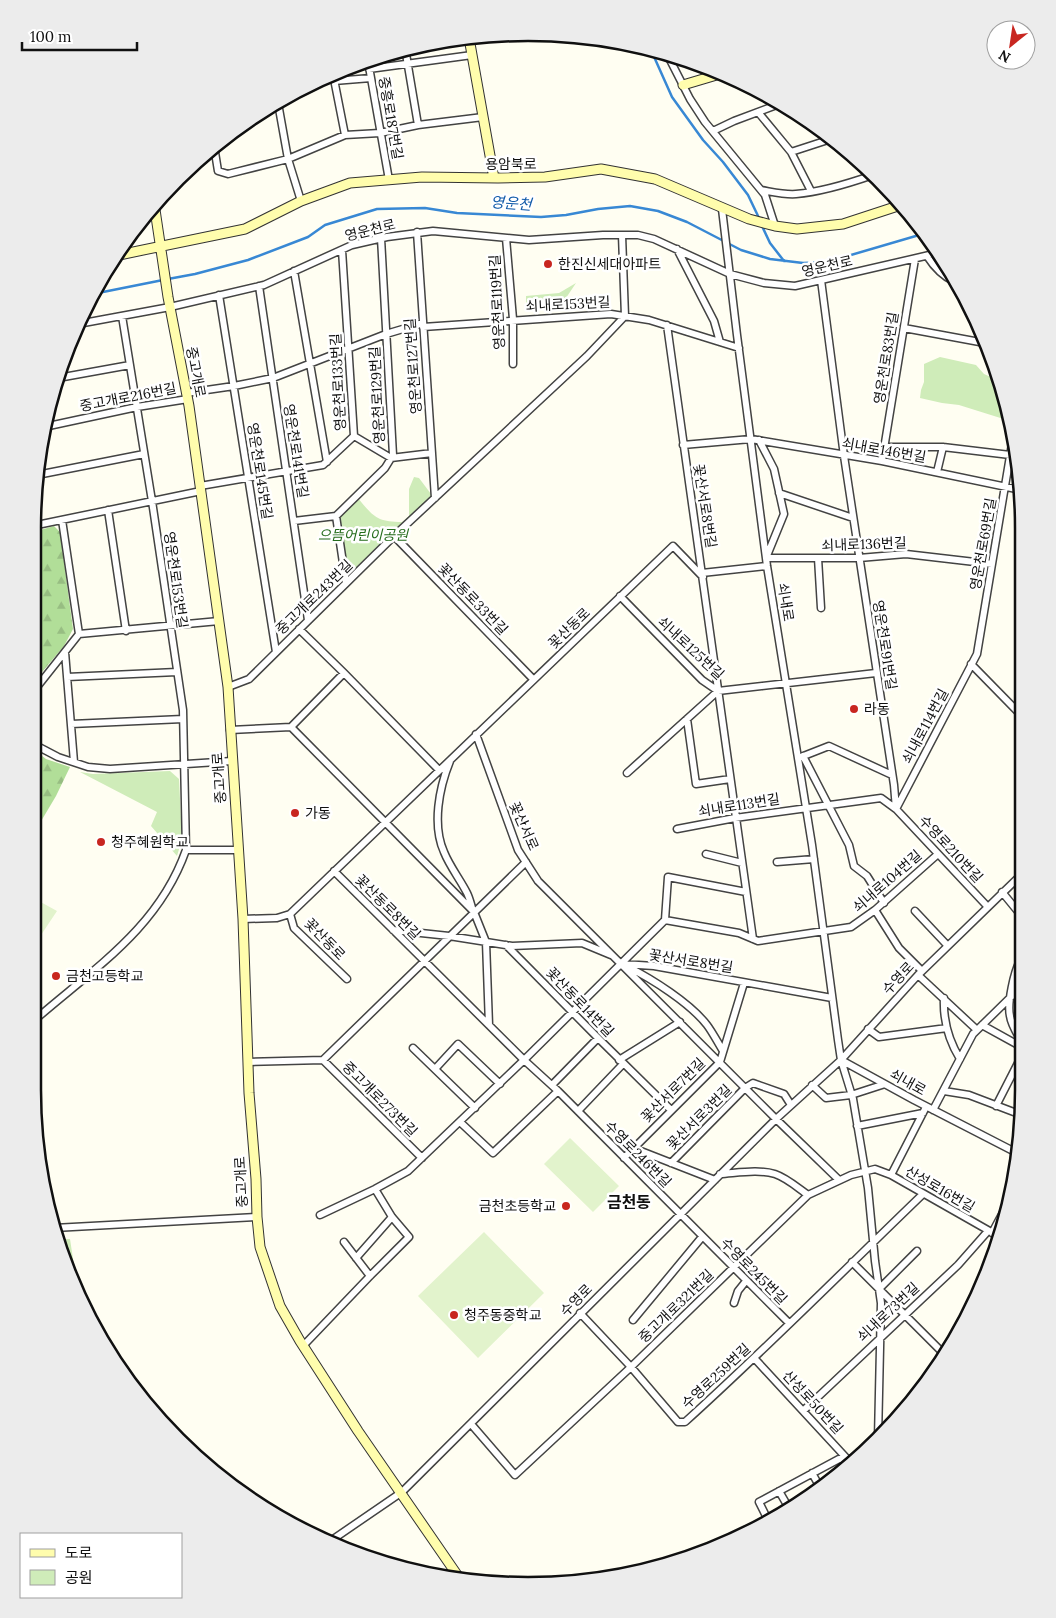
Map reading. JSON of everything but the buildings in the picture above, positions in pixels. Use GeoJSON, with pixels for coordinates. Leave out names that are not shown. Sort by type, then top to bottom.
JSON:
{"type":"FeatureCollection","features":[{"type":"Feature","properties":{"kind":"street"},"geometry":{"type":"LineString","coordinates":[[470,44],[494,178]]}},
{"type":"Feature","properties":{"kind":"street"},"geometry":{"type":"LineString","coordinates":[[380,65],[408,64],[472,55]]}},
{"type":"Feature","properties":{"kind":"street"},"geometry":{"type":"LineString","coordinates":[[407,57],[418,125]]}},
{"type":"Feature","properties":{"kind":"street"},"geometry":{"type":"LineString","coordinates":[[672,63],[705,122],[765,195],[775,226]]}},
{"type":"Feature","properties":{"kind":"street","name":"중흥로187번길"},"geometry":{"type":"LineString","coordinates":[[369,68],[389,180]]}},
{"type":"Feature","properties":{"kind":"street"},"geometry":{"type":"LineString","coordinates":[[683,85],[711,77]]}},
{"type":"Feature","properties":{"kind":"street"},"geometry":{"type":"LineString","coordinates":[[342,78],[371,78]]}},
{"type":"Feature","properties":{"kind":"street"},"geometry":{"type":"LineString","coordinates":[[335,81],[345,135]]}},
{"type":"Feature","properties":{"kind":"street"},"geometry":{"type":"LineString","coordinates":[[713,131],[772,107]]}},
{"type":"Feature","properties":{"kind":"street"},"geometry":{"type":"LineString","coordinates":[[279,110],[288,159],[301,201]]}},
{"type":"Feature","properties":{"kind":"street"},"geometry":{"type":"LineString","coordinates":[[758,112],[791,152],[811,191]]}},
{"type":"Feature","properties":{"kind":"street"},"geometry":{"type":"LineString","coordinates":[[215,155],[218,171],[228,174],[288,159],[345,135],[380,133],[418,125],[483,117]]}},
{"type":"Feature","properties":{"kind":"street"},"geometry":{"type":"LineString","coordinates":[[791,152],[824,142]]}},
{"type":"Feature","properties":{"kind":"street","name":"용암북로"},"geometry":{"type":"LineString","coordinates":[[126,253],[245,229],[301,201],[350,183],[422,177],[545,177],[601,169],[655,179],[749,219],[775,226],[797,229],[843,224],[894,207]]}},
{"type":"Feature","properties":{"kind":"street"},"geometry":{"type":"LineString","coordinates":[[761,190],[797,194],[850,184],[866,178]]}},
{"type":"Feature","properties":{"kind":"street","name":"쇠내로"},"geometry":{"type":"LineString","coordinates":[[722,209],[767,566],[785,684],[800,757],[841,1060],[1011,1150]]}},
{"type":"Feature","properties":{"kind":"street","name":"중고개로"},"geometry":{"type":"LineString","coordinates":[[156,215],[168,297],[187,396],[228,687],[243,919],[248,1062],[260,1247],[280,1306],[303,1346],[358,1431],[402,1492],[455,1571]]}},
{"type":"Feature","properties":{"kind":"street","name":"영운천로"},"geometry":{"type":"LineString","coordinates":[[87,322],[170,308],[259,286],[352,245],[417,232],[433,231],[529,240],[604,235],[638,235],[654,239],[764,283],[795,286],[931,255]]}},
{"type":"Feature","properties":{"kind":"street","name":"영운천로127번길"},"geometry":{"type":"LineString","coordinates":[[417,232],[435,498]]}},
{"type":"Feature","properties":{"kind":"street"},"geometry":{"type":"LineString","coordinates":[[622,235],[625,316]]}},
{"type":"Feature","properties":{"kind":"street","name":"영운천로129번길"},"geometry":{"type":"LineString","coordinates":[[336,516],[385,468],[393,455],[381,238]]}},
{"type":"Feature","properties":{"kind":"street","name":"영운천로119번길"},"geometry":{"type":"LineString","coordinates":[[506,238],[513,319],[513,364]]}},
{"type":"Feature","properties":{"kind":"street"},"geometry":{"type":"LineString","coordinates":[[677,249],[714,321],[720,342]]}},
{"type":"Feature","properties":{"kind":"street","name":"영운천로133번길"},"geometry":{"type":"LineString","coordinates":[[41,524],[152,501],[248,478],[323,465],[327,462],[354,436],[342,250]]}},
{"type":"Feature","properties":{"kind":"street"},"geometry":{"type":"LineString","coordinates":[[927,256],[934,266],[942,273]]}},
{"type":"Feature","properties":{"kind":"street","name":"영운천로83번길"},"geometry":{"type":"LineString","coordinates":[[882,461],[915,259]]}},
{"type":"Feature","properties":{"kind":"street"},"geometry":{"type":"LineString","coordinates":[[294,271],[327,462]]}},
{"type":"Feature","properties":{"kind":"street","name":"영운천로91번길"},"geometry":{"type":"LineString","coordinates":[[821,280],[844,456],[896,809]]}},
{"type":"Feature","properties":{"kind":"street","name":"영운천로141번길"},"geometry":{"type":"LineString","coordinates":[[259,286],[308,620]]}},
{"type":"Feature","properties":{"kind":"street","name":"영운천로145번길"},"geometry":{"type":"LineString","coordinates":[[219,295],[276,652]]}},
{"type":"Feature","properties":{"kind":"street","name":"쇠내로153번길"},"geometry":{"type":"LineString","coordinates":[[310,364],[386,334],[423,325],[611,314],[649,320],[739,348]]}},
{"type":"Feature","properties":{"kind":"street","name":"영운천로153번길"},"geometry":{"type":"LineString","coordinates":[[122,316],[152,501],[183,719],[186,850]]}},
{"type":"Feature","properties":{"kind":"street","name":"중고개로243번길"},"geometry":{"type":"LineString","coordinates":[[228,687],[248,679],[394,536],[587,356],[625,316]]}},
{"type":"Feature","properties":{"kind":"street","name":"꽃산서로8번길"},"geometry":{"type":"LineString","coordinates":[[667,325],[753,939]]}},
{"type":"Feature","properties":{"kind":"street"},"geometry":{"type":"LineString","coordinates":[[904,328],[978,342]]}},
{"type":"Feature","properties":{"kind":"street"},"geometry":{"type":"LineString","coordinates":[[66,377],[130,364]]}},
{"type":"Feature","properties":{"kind":"street","name":"중고개로216번길"},"geometry":{"type":"LineString","coordinates":[[53,425],[273,378],[310,364]]}},
{"type":"Feature","properties":{"kind":"street"},"geometry":{"type":"LineString","coordinates":[[354,436],[392,458],[432,453]]}},
{"type":"Feature","properties":{"kind":"street","name":"쇠내로146번길"},"geometry":{"type":"LineString","coordinates":[[683,446],[751,439],[759,440],[882,461],[1013,488]]}},
{"type":"Feature","properties":{"kind":"street"},"geometry":{"type":"LineString","coordinates":[[759,440],[774,469],[784,514],[766,558]]}},
{"type":"Feature","properties":{"kind":"street"},"geometry":{"type":"LineString","coordinates":[[884,447],[943,447],[1009,455]]}},
{"type":"Feature","properties":{"kind":"street"},"geometry":{"type":"LineString","coordinates":[[937,472],[943,447]]}},
{"type":"Feature","properties":{"kind":"street"},"geometry":{"type":"LineString","coordinates":[[44,474],[144,454]]}},
{"type":"Feature","properties":{"kind":"street","name":"영운천로69번길"},"geometry":{"type":"LineString","coordinates":[[977,654],[1010,457]]}},
{"type":"Feature","properties":{"kind":"street"},"geometry":{"type":"LineString","coordinates":[[779,493],[854,518]]}},
{"type":"Feature","properties":{"kind":"street"},"geometry":{"type":"LineString","coordinates":[[108,510],[126,631]]}},
{"type":"Feature","properties":{"kind":"street"},"geometry":{"type":"LineString","coordinates":[[294,521],[336,516],[346,583]]}},
{"type":"Feature","properties":{"kind":"street"},"geometry":{"type":"LineString","coordinates":[[41,682],[79,634],[62,520]]}},
{"type":"Feature","properties":{"kind":"street","name":"꽃산동로33번길"},"geometry":{"type":"LineString","coordinates":[[394,536],[533,680]]}},
{"type":"Feature","properties":{"kind":"street","name":"꽃산동로"},"geometry":{"type":"LineString","coordinates":[[243,919],[277,918],[290,914],[673,546],[702,575]]}},
{"type":"Feature","properties":{"kind":"street","name":"쇠내로136번길"},"geometry":{"type":"LineString","coordinates":[[766,558],[859,558],[906,554],[992,564]]}},
{"type":"Feature","properties":{"kind":"street"},"geometry":{"type":"LineString","coordinates":[[818,558],[821,608]]}},
{"type":"Feature","properties":{"kind":"street"},"geometry":{"type":"LineString","coordinates":[[702,575],[767,566]]}},
{"type":"Feature","properties":{"kind":"street","name":"쇠내로125번길"},"geometry":{"type":"LineString","coordinates":[[620,596],[702,680],[718,691],[876,673]]}},
{"type":"Feature","properties":{"kind":"street"},"geometry":{"type":"LineString","coordinates":[[79,634],[219,621]]}},
{"type":"Feature","properties":{"kind":"street"},"geometry":{"type":"LineString","coordinates":[[298,629],[344,673],[438,770]]}},
{"type":"Feature","properties":{"kind":"street"},"geometry":{"type":"LineString","coordinates":[[65,652],[74,762]]}},
{"type":"Feature","properties":{"kind":"street","name":"쇠내로114번길"},"geometry":{"type":"LineString","coordinates":[[896,809],[977,654]]}},
{"type":"Feature","properties":{"kind":"street"},"geometry":{"type":"LineString","coordinates":[[972,664],[1015,709]]}},
{"type":"Feature","properties":{"kind":"street"},"geometry":{"type":"LineString","coordinates":[[67,677],[177,672]]}},
{"type":"Feature","properties":{"kind":"street"},"geometry":{"type":"LineString","coordinates":[[230,730],[291,727],[344,673]]}},
{"type":"Feature","properties":{"kind":"street"},"geometry":{"type":"LineString","coordinates":[[627,772],[718,691]]}},
{"type":"Feature","properties":{"kind":"street"},"geometry":{"type":"LineString","coordinates":[[71,724],[183,719]]}},
{"type":"Feature","properties":{"kind":"street"},"geometry":{"type":"LineString","coordinates":[[687,719],[696,784],[730,779]]}},
{"type":"Feature","properties":{"kind":"street"},"geometry":{"type":"LineString","coordinates":[[291,727],[474,912],[486,942],[489,1025]]}},
{"type":"Feature","properties":{"kind":"street","name":"꽃산서로"},"geometry":{"type":"LineString","coordinates":[[476,734],[518,850],[538,881],[839,1180]]}},
{"type":"Feature","properties":{"kind":"street"},"geometry":{"type":"LineString","coordinates":[[884,903],[867,876],[854,866],[849,845],[800,757],[829,746],[892,775]]}},
{"type":"Feature","properties":{"kind":"street"},"geometry":{"type":"LineString","coordinates":[[41,749],[88,767],[110,769],[232,762]]}},
{"type":"Feature","properties":{"kind":"street","name":"꽃산동로"},"geometry":{"type":"LineString","coordinates":[[452,757],[444,777],[440,795],[439,835],[443,851],[468,894],[474,912]]}},
{"type":"Feature","properties":{"kind":"street","name":"쇠내로113번길"},"geometry":{"type":"LineString","coordinates":[[677,829],[735,818],[881,798],[896,809]]}},
{"type":"Feature","properties":{"kind":"street","name":"수영로210번길"},"geometry":{"type":"LineString","coordinates":[[896,809],[987,906]]}},
{"type":"Feature","properties":{"kind":"street"},"geometry":{"type":"LineString","coordinates":[[41,1015],[113,954],[136,932],[169,890],[179,872],[186,850],[238,850]]}},
{"type":"Feature","properties":{"kind":"street"},"geometry":{"type":"LineString","coordinates":[[706,854],[742,863]]}},
{"type":"Feature","properties":{"kind":"street","name":"쇠내로104번길"},"geometry":{"type":"LineString","coordinates":[[665,920],[739,933],[758,941],[851,927],[884,903],[938,854]]}},
{"type":"Feature","properties":{"kind":"street"},"geometry":{"type":"LineString","coordinates":[[776,862],[814,859]]}},
{"type":"Feature","properties":{"kind":"street"},"geometry":{"type":"LineString","coordinates":[[323,1060],[526,862]]}},
{"type":"Feature","properties":{"kind":"street","name":"꽃산동로8번길"},"geometry":{"type":"LineString","coordinates":[[334,871],[524,1060]]}},
{"type":"Feature","properties":{"kind":"street"},"geometry":{"type":"LineString","coordinates":[[320,1215],[375,1190],[408,1171],[500,1084],[623,964],[665,920],[668,877],[746,892]]}},
{"type":"Feature","properties":{"kind":"street","name":"수영로"},"geometry":{"type":"LineString","coordinates":[[336,1537],[402,1492],[720,1174],[812,1085],[841,1060],[920,973],[1015,880]]}},
{"type":"Feature","properties":{"kind":"street"},"geometry":{"type":"LineString","coordinates":[[1002,892],[1015,908]]}},
{"type":"Feature","properties":{"kind":"street"},"geometry":{"type":"LineString","coordinates":[[875,910],[899,948],[944,998],[980,1027],[1015,1044]]}},
{"type":"Feature","properties":{"kind":"street"},"geometry":{"type":"LineString","coordinates":[[915,911],[947,946]]}},
{"type":"Feature","properties":{"kind":"street","name":"꽃산동로"},"geometry":{"type":"LineString","coordinates":[[290,914],[294,928],[347,979]]}},
{"type":"Feature","properties":{"kind":"street"},"geometry":{"type":"LineString","coordinates":[[394,930],[506,945]]}},
{"type":"Feature","properties":{"kind":"street","name":"꽃산서로"},"geometry":{"type":"LineString","coordinates":[[555,944],[582,943],[614,956]]}},
{"type":"Feature","properties":{"kind":"street","name":"꽃산동로14번길"},"geometry":{"type":"LineString","coordinates":[[506,945],[555,944]]}},
{"type":"Feature","properties":{"kind":"street","name":"꽃산동로14번길"},"geometry":{"type":"LineString","coordinates":[[506,945],[671,1110]]}},
{"type":"Feature","properties":{"kind":"street"},"geometry":{"type":"LineString","coordinates":[[623,964],[642,974],[682,1002],[707,1025],[723,1052]]}},
{"type":"Feature","properties":{"kind":"street","name":"꽃산서로8번길"},"geometry":{"type":"LineString","coordinates":[[623,964],[654,966],[744,982],[720,1062]]}},
{"type":"Feature","properties":{"kind":"street"},"geometry":{"type":"LineString","coordinates":[[1015,975],[1010,1016],[1015,1028]]}},
{"type":"Feature","properties":{"kind":"street"},"geometry":{"type":"LineString","coordinates":[[744,982],[832,998]]}},
{"type":"Feature","properties":{"kind":"street"},"geometry":{"type":"LineString","coordinates":[[891,1175],[923,1113],[944,1091],[973,1034],[1015,992]]}},
{"type":"Feature","properties":{"kind":"street"},"geometry":{"type":"LineString","coordinates":[[944,998],[943,1013],[952,1046],[960,1059]]}},
{"type":"Feature","properties":{"kind":"street"},"geometry":{"type":"LineString","coordinates":[[578,1111],[621,1062],[680,1022]]}},
{"type":"Feature","properties":{"kind":"street"},"geometry":{"type":"LineString","coordinates":[[868,1029],[879,1037],[947,1028]]}},
{"type":"Feature","properties":{"kind":"street"},"geometry":{"type":"LineString","coordinates":[[552,1085],[598,1038]]}},
{"type":"Feature","properties":{"kind":"street"},"geometry":{"type":"LineString","coordinates":[[435,1069],[458,1044],[500,1084]]}},
{"type":"Feature","properties":{"kind":"street"},"geometry":{"type":"LineString","coordinates":[[413,1048],[475,1108]]}},
{"type":"Feature","properties":{"kind":"street","name":"중고개로273번길"},"geometry":{"type":"LineString","coordinates":[[248,1062],[323,1060],[422,1158]]}},
{"type":"Feature","properties":{"kind":"street","name":"수영로246번길"},"geometry":{"type":"LineString","coordinates":[[524,1060],[552,1085],[680,1214]]}},
{"type":"Feature","properties":{"kind":"street"},"geometry":{"type":"LineString","coordinates":[[841,1060],[851,1095],[865,1172],[874,1242],[874,1261],[881,1303],[878,1428]]}},
{"type":"Feature","properties":{"kind":"street","name":"꽃산서로7번길"},"geometry":{"type":"LineString","coordinates":[[624,1158],[720,1062]]}},
{"type":"Feature","properties":{"kind":"street"},"geometry":{"type":"LineString","coordinates":[[996,1106],[1015,1069]]}},
{"type":"Feature","properties":{"kind":"street"},"geometry":{"type":"LineString","coordinates":[[745,1088],[752,1083],[784,1094],[791,1105]]}},
{"type":"Feature","properties":{"kind":"street"},"geometry":{"type":"LineString","coordinates":[[812,1085],[826,1098],[851,1095],[885,1084]]}},
{"type":"Feature","properties":{"kind":"street","name":"꽃산서로3번길"},"geometry":{"type":"LineString","coordinates":[[671,1163],[745,1088]]}},
{"type":"Feature","properties":{"kind":"street"},"geometry":{"type":"LineString","coordinates":[[460,1122],[493,1153],[558,1091]]}},
{"type":"Feature","properties":{"kind":"street"},"geometry":{"type":"LineString","coordinates":[[944,1091],[969,1095],[1014,1112]]}},
{"type":"Feature","properties":{"kind":"street"},"geometry":{"type":"LineString","coordinates":[[857,1126],[923,1113]]}},
{"type":"Feature","properties":{"kind":"street"},"geometry":{"type":"LineString","coordinates":[[633,1148],[715,1180]]}},
{"type":"Feature","properties":{"kind":"street","name":"산성로16번길"},"geometry":{"type":"LineString","coordinates":[[865,1172],[876,1169],[891,1175],[993,1233]]}},
{"type":"Feature","properties":{"kind":"street"},"geometry":{"type":"LineString","coordinates":[[720,1174],[758,1172],[775,1174],[792,1183],[808,1195]]}},
{"type":"Feature","properties":{"kind":"street","name":"중고개로321번길"},"geometry":{"type":"LineString","coordinates":[[471,1424],[515,1475],[631,1367],[808,1195],[851,1175],[865,1172]]}},
{"type":"Feature","properties":{"kind":"street"},"geometry":{"type":"LineString","coordinates":[[303,1346],[410,1237],[392,1217],[375,1190]]}},
{"type":"Feature","properties":{"kind":"street","name":"수영로259번길"},"geometry":{"type":"LineString","coordinates":[[580,1313],[631,1367],[678,1422],[685,1422],[755,1358],[923,1194]]}},
{"type":"Feature","properties":{"kind":"street","name":"수영로245번길"},"geometry":{"type":"LineString","coordinates":[[680,1214],[789,1323]]}},
{"type":"Feature","properties":{"kind":"street"},"geometry":{"type":"LineString","coordinates":[[61,1228],[257,1217]]}},
{"type":"Feature","properties":{"kind":"street"},"geometry":{"type":"LineString","coordinates":[[356,1258],[392,1217]]}},
{"type":"Feature","properties":{"kind":"street","name":"쇠내로73번길"},"geometry":{"type":"LineString","coordinates":[[804,1410],[958,1265],[990,1232],[996,1222]]}},
{"type":"Feature","properties":{"kind":"street","name":"수영로245번길"},"geometry":{"type":"LineString","coordinates":[[633,1320],[702,1237]]}},
{"type":"Feature","properties":{"kind":"street"},"geometry":{"type":"LineString","coordinates":[[344,1242],[370,1276]]}},
{"type":"Feature","properties":{"kind":"street"},"geometry":{"type":"LineString","coordinates":[[879,1288],[917,1251]]}},
{"type":"Feature","properties":{"kind":"street"},"geometry":{"type":"LineString","coordinates":[[852,1262],[939,1350]]}},
{"type":"Feature","properties":{"kind":"street"},"geometry":{"type":"LineString","coordinates":[[734,1303],[738,1291],[746,1280]]}},
{"type":"Feature","properties":{"kind":"street","name":"산성로50번길"},"geometry":{"type":"LineString","coordinates":[[755,1358],[846,1458]]}},
{"type":"Feature","properties":{"kind":"street"},"geometry":{"type":"LineString","coordinates":[[765,1515],[759,1502],[839,1459],[844,1460]]}},
{"type":"Feature","properties":{"kind":"street"},"geometry":{"type":"LineString","coordinates":[[812,1473],[817,1481]]}},
{"type":"Feature","properties":{"kind":"street"},"geometry":{"type":"LineString","coordinates":[[779,1491],[786,1503]]}},
{"type":"Feature","properties":{"kind":"green space"},"geometry":{"type":"Polygon","coordinates":[[[576,283],[564,301],[526,305],[526,296],[559,293],[576,283]]]}},
{"type":"Feature","properties":{"kind":"green space"},"geometry":{"type":"Polygon","coordinates":[[[940,357],[976,365],[984,374],[990,377],[1002,418],[959,405],[920,398],[924,382],[924,364],[940,357]]]}},
{"type":"Feature","properties":{"kind":"green space","name":"으뜸어린이공원"},"geometry":{"type":"Polygon","coordinates":[[[414,477],[419,478],[434,498],[347,581],[337,516],[357,497],[376,517],[386,521],[402,522],[409,516],[409,489],[414,477]]]}},
{"type":"Feature","properties":{"kind":"green space"},"geometry":{"type":"Polygon","coordinates":[[[54,526],[60,532],[73,629],[64,646],[41,673],[41,530],[54,526]]]}},
{"type":"Feature","properties":{"kind":"green space"},"geometry":{"type":"Polygon","coordinates":[[[41,755],[46,759],[70,767],[41,821],[41,755]]]}},
{"type":"Feature","properties":{"kind":"green space"},"geometry":{"type":"Polygon","coordinates":[[[170,771],[179,779],[182,839],[177,856],[151,826],[157,812],[80,772],[93,774],[170,771]]]}},
{"type":"Feature","properties":{"kind":"green space"},"geometry":{"type":"Polygon","coordinates":[[[41,902],[57,911],[41,935],[41,902]]]}},
{"type":"Feature","properties":{"kind":"green space"},"geometry":{"type":"Polygon","coordinates":[[[570,1138],[619,1186],[593,1212],[544,1164],[570,1138]]]}},
{"type":"Feature","properties":{"kind":"green space"},"geometry":{"type":"Polygon","coordinates":[[[484,1232],[544,1293],[478,1358],[418,1296],[484,1232]]]}},
{"type":"Feature","properties":{"kind":"green space"},"geometry":{"type":"Polygon","coordinates":[[[65,1239],[70,1239],[74,1265],[65,1239]]]}},
{"type":"Feature","properties":{"kind":"waterway"},"geometry":{"type":"LineString","coordinates":[[655,58],[672,97],[703,140],[723,162],[748,195],[759,218]]}},
{"type":"Feature","properties":{"kind":"waterway","name":"영운천"},"geometry":{"type":"LineString","coordinates":[[168,279],[248,260],[308,237],[325,225],[377,209],[425,208],[457,213],[541,217],[630,206],[658,211],[687,222],[741,250],[770,259],[803,263],[827,262],[917,236]]}},
{"type":"Feature","properties":{"kind":"waterway"},"geometry":{"type":"LineString","coordinates":[[762,226],[770,243],[784,261]]}},
{"type":"Feature","properties":{"kind":"waterway","name":"영운천"},"geometry":{"type":"LineString","coordinates":[[102,292],[163,280]]}},
{"type":"Feature","properties":{"kind":"place","name":"한진신세대아파트"},"geometry":{"type":"Point","coordinates":[548,264]}},
{"type":"Feature","properties":{"kind":"place","name":"라동"},"geometry":{"type":"Point","coordinates":[854,709]}},
{"type":"Feature","properties":{"kind":"place","name":"가동"},"geometry":{"type":"Point","coordinates":[295,813]}},
{"type":"Feature","properties":{"kind":"place","name":"청주혜원학교"},"geometry":{"type":"Point","coordinates":[101,842]}},
{"type":"Feature","properties":{"kind":"place","name":"금천고등학교"},"geometry":{"type":"Point","coordinates":[56,976]}},
{"type":"Feature","properties":{"kind":"place","name":"금천초등학교"},"geometry":{"type":"Point","coordinates":[566,1206]}},
{"type":"Feature","properties":{"kind":"place","name":"청주동중학교"},"geometry":{"type":"Point","coordinates":[454,1315]}},
{"type":"Feature","properties":{"kind":"district","name":"금천동"},"geometry":{"type":"Point","coordinates":[629,1202]}}]}
